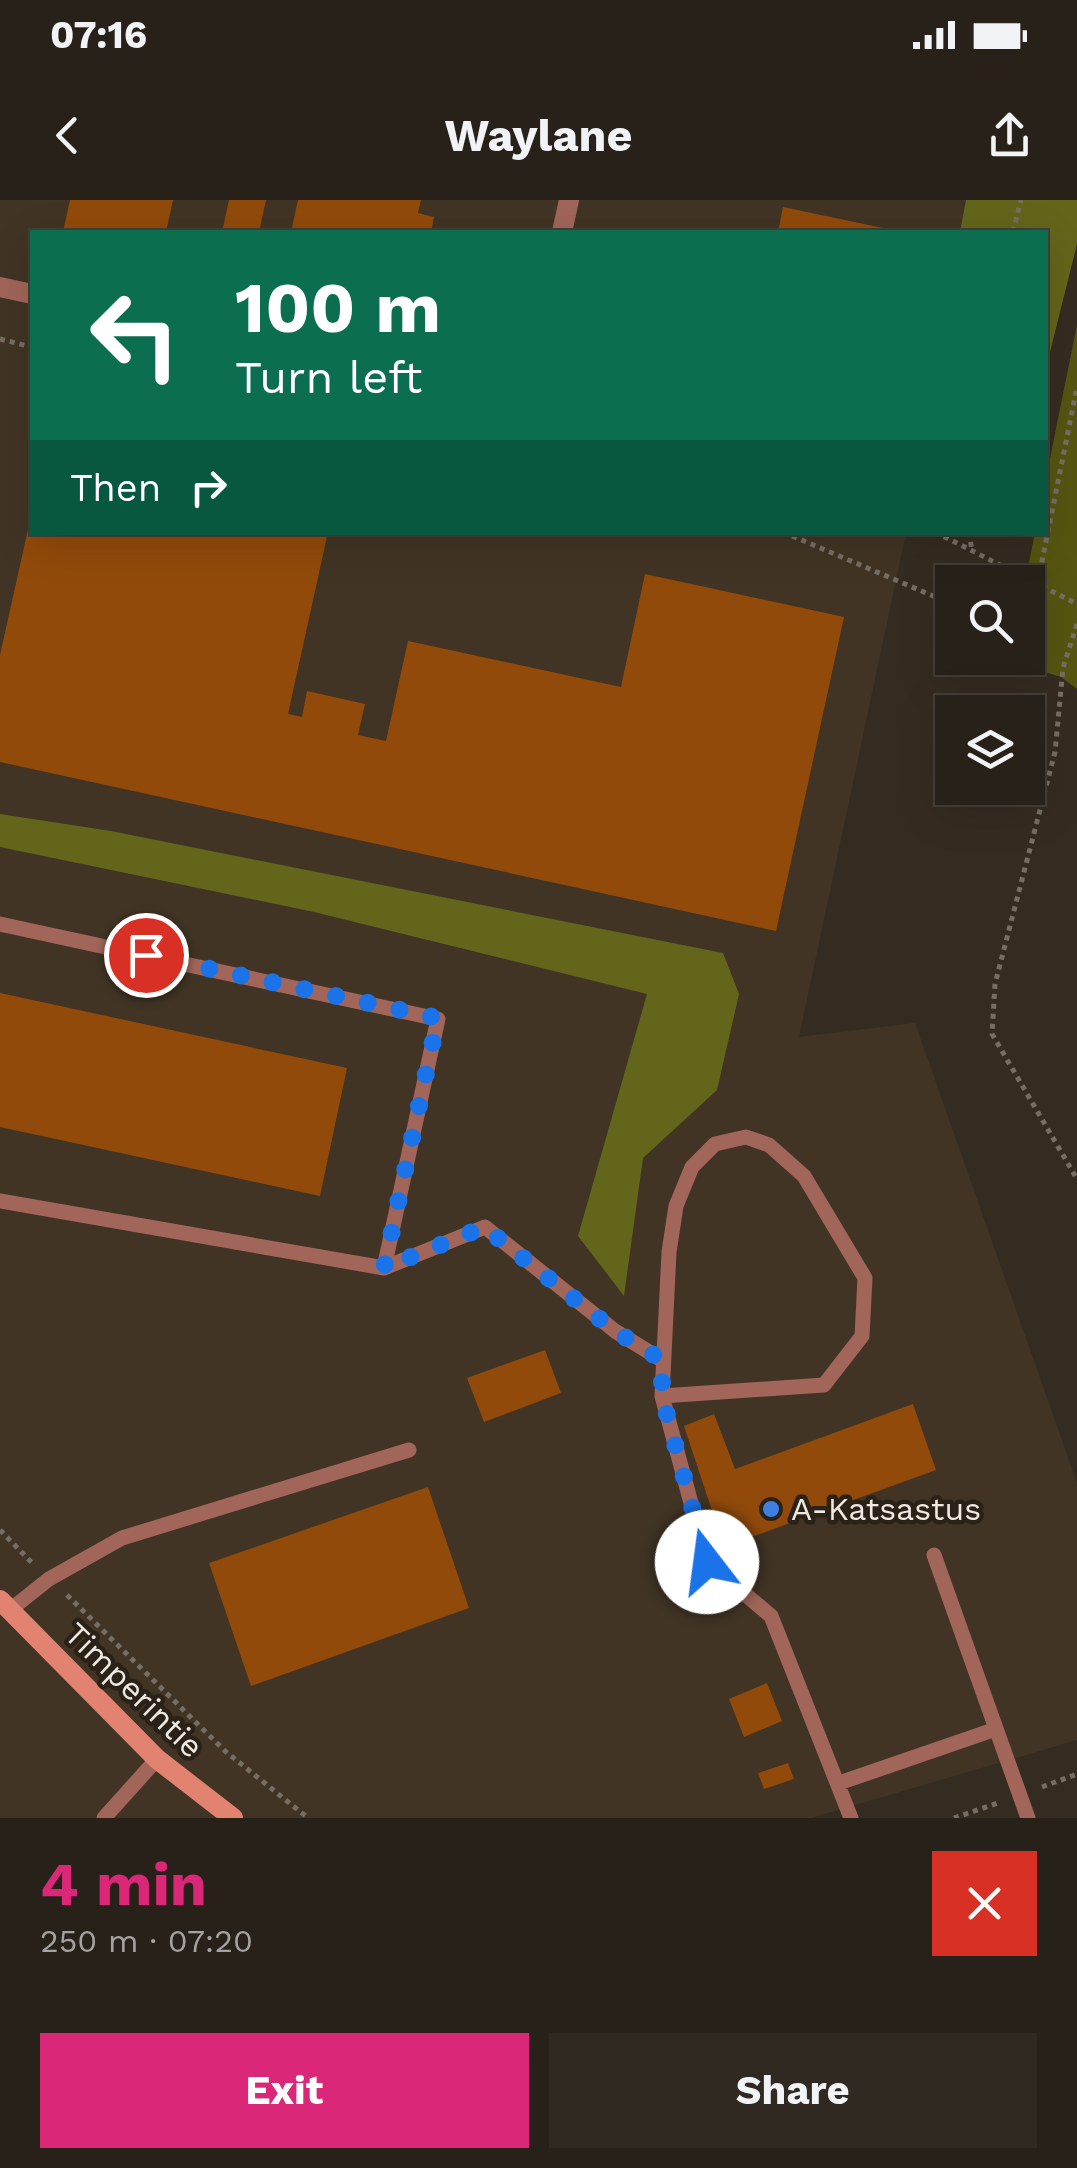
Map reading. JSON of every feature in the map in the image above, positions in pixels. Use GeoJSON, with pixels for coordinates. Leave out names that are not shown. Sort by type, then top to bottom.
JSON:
{"type":"FeatureCollection","features":[{"type":"Feature","properties":{"kind":"street"},"geometry":{"type":"LineString","coordinates":[[562,230],[570,200]]}},
{"type":"Feature","properties":{"kind":"street"},"geometry":{"type":"LineString","coordinates":[[0,287],[30,294]]}},
{"type":"Feature","properties":{"kind":"street","name":"Timperintie"},"geometry":{"type":"LineString","coordinates":[[5,1605],[157,1759],[233,1818]]}},
{"type":"Feature","properties":{"kind":"lane"},"geometry":{"type":"LineString","coordinates":[[0,924],[438,1018],[384,1268]]}},
{"type":"Feature","properties":{"kind":"lane"},"geometry":{"type":"LineString","coordinates":[[662,1396],[824,1385],[862,1336],[865,1278],[804,1176],[769,1145],[746,1137],[715,1144],[692,1167],[676,1206],[671,1237],[662,1396],[707,1562],[771,1616],[851,1818]]}},
{"type":"Feature","properties":{"kind":"lane"},"geometry":{"type":"LineString","coordinates":[[0,1201],[384,1268],[484,1227],[615,1331],[662,1360]]}},
{"type":"Feature","properties":{"kind":"lane"},"geometry":{"type":"LineString","coordinates":[[5,1605],[122,1538],[408,1450]]}},
{"type":"Feature","properties":{"kind":"lane"},"geometry":{"type":"LineString","coordinates":[[934,1555],[1028,1818]]}},
{"type":"Feature","properties":{"kind":"lane"},"geometry":{"type":"LineString","coordinates":[[839,1783],[996,1729]]}},
{"type":"Feature","properties":{"kind":"lane"},"geometry":{"type":"LineString","coordinates":[[104,1818],[157,1759]]}},
{"type":"Feature","properties":{"kind":"path"},"geometry":{"type":"LineString","coordinates":[[1014,230],[1021,200]]}},
{"type":"Feature","properties":{"kind":"path"},"geometry":{"type":"LineString","coordinates":[[0,339],[30,346]]}},
{"type":"Feature","properties":{"kind":"path"},"geometry":{"type":"LineString","coordinates":[[1048,528],[1077,387]]}},
{"type":"Feature","properties":{"kind":"path"},"geometry":{"type":"LineString","coordinates":[[790,535],[935,597]]}},
{"type":"Feature","properties":{"kind":"path"},"geometry":{"type":"LineString","coordinates":[[941,535],[998,565]]}},
{"type":"Feature","properties":{"kind":"path"},"geometry":{"type":"LineString","coordinates":[[969,535],[972,551]]}},
{"type":"Feature","properties":{"kind":"path"},"geometry":{"type":"LineString","coordinates":[[1040,565],[1047,535]]}},
{"type":"Feature","properties":{"kind":"path"},"geometry":{"type":"LineString","coordinates":[[1045,590],[1077,604]]}},
{"type":"Feature","properties":{"kind":"path"},"geometry":{"type":"LineString","coordinates":[[1077,624],[1062,668],[1055,752],[995,984],[992,1034],[1077,1180]]}},
{"type":"Feature","properties":{"kind":"path"},"geometry":{"type":"LineString","coordinates":[[0,1530],[226,1751],[308,1818]]}},
{"type":"Feature","properties":{"kind":"shaded area"},"geometry":{"type":"Polygon","coordinates":[[[0,200],[977,200],[970,230],[30,230],[30,535],[906,535],[799,1037],[915,1023],[1077,1483],[1077,1740],[811,1818],[0,1818],[0,200]]]}},
{"type":"Feature","properties":{"kind":"shaded area"},"geometry":{"type":"Polygon","coordinates":[[[966,200],[1077,200],[1077,244],[1048,360],[1048,230],[960,230],[966,200]]]}},
{"type":"Feature","properties":{"kind":"shaded area"},"geometry":{"type":"Polygon","coordinates":[[[1077,325],[1077,689],[1061,677],[1045,672],[1045,565],[1028,565],[1035,535],[1048,535],[1048,468],[1077,325]]]}},
{"type":"Feature","properties":{"kind":"shaded area"},"geometry":{"type":"Polygon","coordinates":[[[0,814],[111,831],[723,953],[739,994],[717,1090],[643,1158],[624,1296],[578,1236],[647,994],[314,912],[0,847],[0,814]]]}},
{"type":"Feature","properties":{"kind":"building"},"geometry":{"type":"Polygon","coordinates":[[[70,200],[173,200],[166,230],[63,230],[70,200]]]}},
{"type":"Feature","properties":{"kind":"building"},"geometry":{"type":"Polygon","coordinates":[[[229,200],[266,200],[259,230],[222,230],[229,200]]]}},
{"type":"Feature","properties":{"kind":"building"},"geometry":{"type":"Polygon","coordinates":[[[298,200],[421,200],[418,213],[434,217],[431,230],[291,230],[298,200]]]}},
{"type":"Feature","properties":{"kind":"building"},"geometry":{"type":"Polygon","coordinates":[[[783,207],[892,230],[778,230],[783,207]]]}},
{"type":"Feature","properties":{"kind":"building"},"geometry":{"type":"Polygon","coordinates":[[[30,520],[30,535],[327,535],[288,714],[302,717],[307,691],[365,704],[358,735],[386,741],[408,641],[621,687],[645,574],[844,617],[776,931],[0,762],[0,655],[30,520]]]}},
{"type":"Feature","properties":{"kind":"building"},"geometry":{"type":"Polygon","coordinates":[[[0,993],[347,1068],[320,1196],[0,1127],[0,993]]]}},
{"type":"Feature","properties":{"kind":"building"},"geometry":{"type":"Polygon","coordinates":[[[545,1350],[561,1393],[484,1422],[467,1378],[545,1350]]]}},
{"type":"Feature","properties":{"kind":"building","name":"A-Katsastus"},"geometry":{"type":"Polygon","coordinates":[[[913,1404],[936,1470],[724,1547],[684,1426],[714,1414],[735,1469],[913,1404]]]}},
{"type":"Feature","properties":{"kind":"building"},"geometry":{"type":"Polygon","coordinates":[[[428,1487],[469,1608],[251,1686],[209,1563],[428,1487]]]}},
{"type":"Feature","properties":{"kind":"building"},"geometry":{"type":"Polygon","coordinates":[[[767,1683],[782,1721],[744,1737],[729,1699],[767,1683]]]}},
{"type":"Feature","properties":{"kind":"building"},"geometry":{"type":"Polygon","coordinates":[[[788,1763],[794,1779],[764,1789],[758,1773],[788,1763]]]}},
{"type":"Feature","properties":{"kind":"place","name":"A-Katsastus"},"geometry":{"type":"Point","coordinates":[771,1509]}},
{"type":"Feature","properties":{"kind":"route"},"geometry":{"type":"LineString","coordinates":[[146,955],[438,1018],[384,1268],[484,1227],[615,1331],[662,1360],[662,1396],[707,1562]]}}]}
